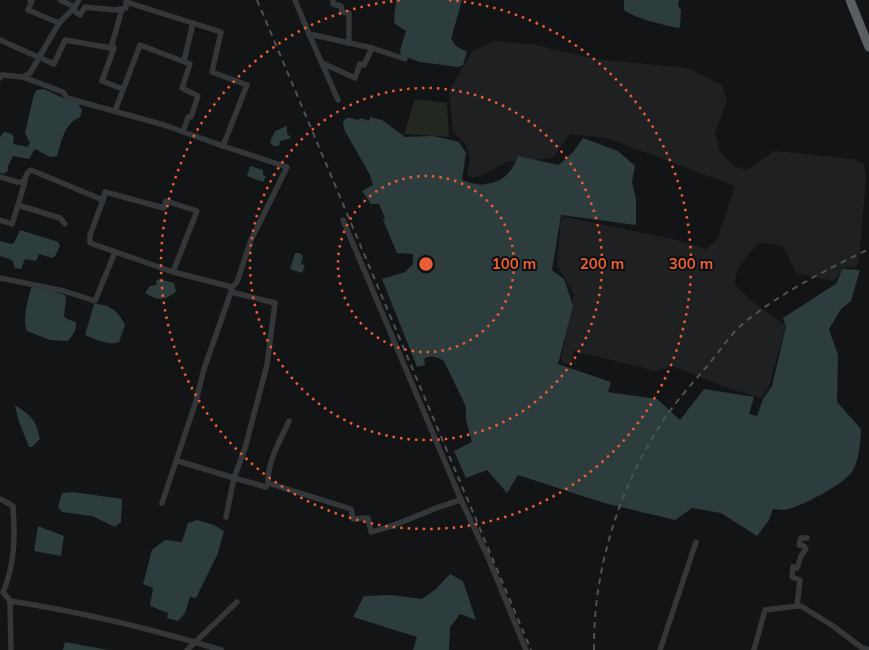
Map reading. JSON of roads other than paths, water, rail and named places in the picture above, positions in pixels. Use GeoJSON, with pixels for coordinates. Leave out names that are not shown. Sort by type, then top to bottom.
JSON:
{"type":"FeatureCollection","features":[{"type":"Feature","properties":{"kind":"highway"},"geometry":{"type":"LineString","coordinates":[[850,0],[869,47]]}},
{"type":"Feature","properties":{"kind":"street"},"geometry":{"type":"LineString","coordinates":[[32,0],[28,10],[59,23]]}},
{"type":"Feature","properties":{"kind":"street"},"geometry":{"type":"LineString","coordinates":[[60,0],[80,15],[84,6],[115,10],[126,8],[126,2],[221,32],[212,72],[247,85],[223,146]]}},
{"type":"Feature","properties":{"kind":"street"},"geometry":{"type":"LineString","coordinates":[[23,77],[30,73],[59,23],[74,9],[79,0]]}},
{"type":"Feature","properties":{"kind":"street"},"geometry":{"type":"LineString","coordinates":[[295,0],[338,100]]}},
{"type":"Feature","properties":{"kind":"street"},"geometry":{"type":"LineString","coordinates":[[334,0],[333,4],[341,6],[342,12],[349,13],[349,43]]}},
{"type":"Feature","properties":{"kind":"street"},"geometry":{"type":"LineString","coordinates":[[111,48],[122,9]]}},
{"type":"Feature","properties":{"kind":"street"},"geometry":{"type":"LineString","coordinates":[[184,61],[193,23]]}},
{"type":"Feature","properties":{"kind":"street"},"geometry":{"type":"LineString","coordinates":[[309,34],[372,48],[405,59]]}},
{"type":"Feature","properties":{"kind":"street"},"geometry":{"type":"LineString","coordinates":[[0,40],[54,64],[65,40],[114,48],[102,81],[123,89]]}},
{"type":"Feature","properties":{"kind":"street"},"geometry":{"type":"LineString","coordinates":[[115,111],[140,45],[190,64],[182,88],[198,96],[191,117],[188,117],[183,132]]}},
{"type":"Feature","properties":{"kind":"street"},"geometry":{"type":"LineString","coordinates":[[322,63],[356,78],[360,64],[364,65],[372,48]]}},
{"type":"Feature","properties":{"kind":"street"},"geometry":{"type":"LineString","coordinates":[[0,78],[2,75],[23,77],[63,92],[67,98],[183,132],[287,167],[252,240],[237,282],[231,290],[204,368],[178,461],[162,503]]}},
{"type":"Feature","properties":{"kind":"street"},"geometry":{"type":"LineString","coordinates":[[0,220],[12,224],[25,180],[28,172],[31,170],[103,200]]}},
{"type":"Feature","properties":{"kind":"street"},"geometry":{"type":"LineString","coordinates":[[0,178],[18,182],[25,180]]}},
{"type":"Feature","properties":{"kind":"street"},"geometry":{"type":"LineString","coordinates":[[173,272],[197,211],[166,202],[164,208],[105,192],[89,239],[90,243],[173,272],[275,303],[267,365],[247,441],[234,478],[226,516]]}},
{"type":"Feature","properties":{"kind":"street"},"geometry":{"type":"LineString","coordinates":[[18,205],[60,218],[65,224]]}},
{"type":"Feature","properties":{"kind":"street"},"geometry":{"type":"LineString","coordinates":[[343,220],[460,500],[487,555],[526,650]]}},
{"type":"Feature","properties":{"kind":"street"},"geometry":{"type":"LineString","coordinates":[[0,278],[64,291],[95,301],[115,252]]}},
{"type":"Feature","properties":{"kind":"street"},"geometry":{"type":"LineString","coordinates":[[289,421],[275,455],[268,483],[351,509],[353,519],[368,518],[371,532],[460,500]]}},
{"type":"Feature","properties":{"kind":"street"},"geometry":{"type":"LineString","coordinates":[[178,461],[266,487]]}},
{"type":"Feature","properties":{"kind":"street"},"geometry":{"type":"LineString","coordinates":[[0,500],[13,506],[15,528],[10,576],[3,592],[10,601],[11,650]]}},
{"type":"Feature","properties":{"kind":"street"},"geometry":{"type":"LineString","coordinates":[[797,606],[800,580],[792,577],[792,572],[793,567],[797,568],[801,556],[806,549],[804,546],[799,545],[798,542],[801,538],[807,538]]}},
{"type":"Feature","properties":{"kind":"street"},"geometry":{"type":"LineString","coordinates":[[660,650],[696,542]]}},
{"type":"Feature","properties":{"kind":"street"},"geometry":{"type":"LineString","coordinates":[[10,601],[48,607],[125,624],[221,650]]}},
{"type":"Feature","properties":{"kind":"street"},"geometry":{"type":"LineString","coordinates":[[187,650],[237,602]]}},
{"type":"Feature","properties":{"kind":"street"},"geometry":{"type":"LineString","coordinates":[[754,650],[766,610],[801,606],[869,650]]}},
{"type":"Feature","properties":{"kind":"railway"},"geometry":{"type":"LineString","coordinates":[[257,0],[531,650]]}},
{"type":"Feature","properties":{"kind":"railway"},"geometry":{"type":"LineString","coordinates":[[594,650],[598,591],[611,532],[632,476],[666,416],[740,326],[789,291],[869,249]]}}]}
